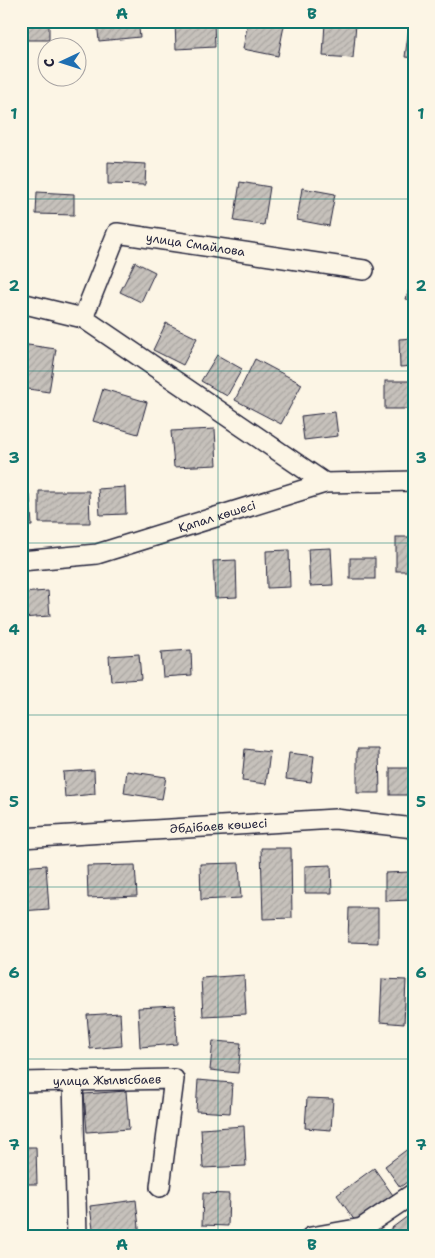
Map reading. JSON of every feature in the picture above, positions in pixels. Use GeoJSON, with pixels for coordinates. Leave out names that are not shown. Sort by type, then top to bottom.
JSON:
{"type":"FeatureCollection","features":[{"type":"Feature","properties":{"kind":"street","name":"улица Смайлова"},"geometry":{"type":"LineString","coordinates":[[84,318],[117,233],[364,270]]}},
{"type":"Feature","properties":{"kind":"street"},"geometry":{"type":"LineString","coordinates":[[21,303],[84,318],[325,484]]}},
{"type":"Feature","properties":{"kind":"street","name":"Қапал көшесі"},"geometry":{"type":"LineString","coordinates":[[21,562],[97,554],[325,484],[414,481]]}},
{"type":"Feature","properties":{"kind":"street","name":"Әбдібаев көшесі"},"geometry":{"type":"LineString","coordinates":[[21,838],[335,819],[414,828]]}},
{"type":"Feature","properties":{"kind":"street","name":"улица Жылысбаев"},"geometry":{"type":"LineString","coordinates":[[21,1082],[174,1079],[160,1187]]}},
{"type":"Feature","properties":{"kind":"street"},"geometry":{"type":"LineString","coordinates":[[73,1080],[77,1237]]}},
{"type":"Feature","properties":{"kind":"street"},"geometry":{"type":"LineString","coordinates":[[311,1237],[362,1228],[414,1193]]}},
{"type":"Feature","properties":{"kind":"building"},"geometry":{"type":"Polygon","coordinates":[[[21,21],[49,21],[49,38],[21,40],[21,21]]]}},
{"type":"Feature","properties":{"kind":"building"},"geometry":{"type":"Polygon","coordinates":[[[97,21],[138,21],[140,37],[99,41],[97,21]]]}},
{"type":"Feature","properties":{"kind":"building"},"geometry":{"type":"Polygon","coordinates":[[[175,21],[214,21],[215,47],[176,49],[175,21]]]}},
{"type":"Feature","properties":{"kind":"building"},"geometry":{"type":"Polygon","coordinates":[[[248,21],[285,21],[278,56],[243,49],[248,21]]]}},
{"type":"Feature","properties":{"kind":"building"},"geometry":{"type":"Polygon","coordinates":[[[325,22],[356,24],[353,58],[323,56],[325,22]]]}},
{"type":"Feature","properties":{"kind":"building"},"geometry":{"type":"Polygon","coordinates":[[[409,27],[414,27],[414,58],[405,57],[409,27]]]}},
{"type":"Feature","properties":{"kind":"building"},"geometry":{"type":"Polygon","coordinates":[[[108,162],[146,164],[145,185],[108,184],[108,162]]]}},
{"type":"Feature","properties":{"kind":"building"},"geometry":{"type":"Polygon","coordinates":[[[240,182],[270,187],[264,225],[234,221],[240,182]]]}},
{"type":"Feature","properties":{"kind":"building"},"geometry":{"type":"Polygon","coordinates":[[[302,188],[335,194],[329,226],[297,220],[302,188]]]}},
{"type":"Feature","properties":{"kind":"building"},"geometry":{"type":"Polygon","coordinates":[[[37,192],[74,194],[74,215],[36,214],[37,192]]]}},
{"type":"Feature","properties":{"kind":"building"},"geometry":{"type":"Polygon","coordinates":[[[135,262],[155,272],[141,302],[120,292],[135,262]]]}},
{"type":"Feature","properties":{"kind":"building"},"geometry":{"type":"Polygon","coordinates":[[[414,270],[414,301],[406,299],[414,270]]]}},
{"type":"Feature","properties":{"kind":"building"},"geometry":{"type":"Polygon","coordinates":[[[166,323],[197,338],[183,365],[153,350],[166,323]]]}},
{"type":"Feature","properties":{"kind":"building"},"geometry":{"type":"Polygon","coordinates":[[[414,338],[414,366],[400,367],[399,339],[414,338]]]}},
{"type":"Feature","properties":{"kind":"building"},"geometry":{"type":"Polygon","coordinates":[[[21,344],[56,349],[49,392],[21,388],[21,344]]]}},
{"type":"Feature","properties":{"kind":"building"},"geometry":{"type":"Polygon","coordinates":[[[217,355],[242,369],[227,396],[201,381],[217,355]]]}},
{"type":"Feature","properties":{"kind":"building"},"geometry":{"type":"Polygon","coordinates":[[[255,359],[302,384],[281,424],[235,400],[255,359]]]}},
{"type":"Feature","properties":{"kind":"building"},"geometry":{"type":"Polygon","coordinates":[[[385,381],[412,381],[412,409],[385,409],[385,381]]]}},
{"type":"Feature","properties":{"kind":"building"},"geometry":{"type":"Polygon","coordinates":[[[103,389],[147,402],[138,434],[93,421],[103,389]]]}},
{"type":"Feature","properties":{"kind":"building"},"geometry":{"type":"Polygon","coordinates":[[[335,412],[338,436],[304,440],[301,416],[335,412]]]}},
{"type":"Feature","properties":{"kind":"building"},"geometry":{"type":"Polygon","coordinates":[[[215,429],[217,465],[174,467],[171,431],[215,429]]]}},
{"type":"Feature","properties":{"kind":"building"},"geometry":{"type":"Polygon","coordinates":[[[125,487],[126,514],[100,515],[98,489],[125,487]]]}},
{"type":"Feature","properties":{"kind":"building"},"geometry":{"type":"Polygon","coordinates":[[[39,491],[89,491],[90,523],[39,523],[39,491]]]}},
{"type":"Feature","properties":{"kind":"building"},"geometry":{"type":"Polygon","coordinates":[[[21,496],[30,496],[32,526],[21,526],[21,496]]]}},
{"type":"Feature","properties":{"kind":"building"},"geometry":{"type":"Polygon","coordinates":[[[396,537],[414,537],[414,571],[396,571],[396,537]]]}},
{"type":"Feature","properties":{"kind":"building"},"geometry":{"type":"Polygon","coordinates":[[[331,548],[333,585],[310,586],[308,549],[331,548]]]}},
{"type":"Feature","properties":{"kind":"building"},"geometry":{"type":"Polygon","coordinates":[[[289,550],[290,587],[267,588],[266,551],[289,550]]]}},
{"type":"Feature","properties":{"kind":"building"},"geometry":{"type":"Polygon","coordinates":[[[350,558],[375,558],[375,579],[350,579],[350,558]]]}},
{"type":"Feature","properties":{"kind":"building"},"geometry":{"type":"Polygon","coordinates":[[[236,560],[237,597],[215,598],[213,561],[236,560]]]}},
{"type":"Feature","properties":{"kind":"building"},"geometry":{"type":"Polygon","coordinates":[[[48,591],[50,616],[21,618],[21,593],[48,591]]]}},
{"type":"Feature","properties":{"kind":"building"},"geometry":{"type":"Polygon","coordinates":[[[191,650],[192,675],[163,677],[161,652],[191,650]]]}},
{"type":"Feature","properties":{"kind":"building"},"geometry":{"type":"Polygon","coordinates":[[[139,654],[141,679],[111,681],[109,656],[139,654]]]}},
{"type":"Feature","properties":{"kind":"building"},"geometry":{"type":"Polygon","coordinates":[[[245,749],[270,752],[266,784],[242,781],[245,749]]]}},
{"type":"Feature","properties":{"kind":"building"},"geometry":{"type":"Polygon","coordinates":[[[357,749],[379,749],[380,793],[357,793],[357,749]]]}},
{"type":"Feature","properties":{"kind":"building"},"geometry":{"type":"Polygon","coordinates":[[[289,753],[314,756],[311,782],[286,779],[289,753]]]}},
{"type":"Feature","properties":{"kind":"building"},"geometry":{"type":"Polygon","coordinates":[[[390,768],[414,768],[414,795],[390,795],[390,768]]]}},
{"type":"Feature","properties":{"kind":"building"},"geometry":{"type":"Polygon","coordinates":[[[94,770],[95,794],[65,797],[63,772],[94,770]]]}},
{"type":"Feature","properties":{"kind":"building"},"geometry":{"type":"Polygon","coordinates":[[[127,771],[166,777],[162,799],[124,793],[127,771]]]}},
{"type":"Feature","properties":{"kind":"building"},"geometry":{"type":"Polygon","coordinates":[[[261,848],[291,848],[292,918],[263,919],[261,848]]]}},
{"type":"Feature","properties":{"kind":"building"},"geometry":{"type":"Polygon","coordinates":[[[239,863],[241,898],[201,900],[200,864],[239,863]]]}},
{"type":"Feature","properties":{"kind":"building"},"geometry":{"type":"Polygon","coordinates":[[[46,865],[49,909],[21,911],[21,867],[46,865]]]}},
{"type":"Feature","properties":{"kind":"building"},"geometry":{"type":"Polygon","coordinates":[[[135,865],[137,896],[88,898],[87,866],[135,865]]]}},
{"type":"Feature","properties":{"kind":"building"},"geometry":{"type":"Polygon","coordinates":[[[331,865],[332,893],[305,893],[305,866],[331,865]]]}},
{"type":"Feature","properties":{"kind":"building"},"geometry":{"type":"Polygon","coordinates":[[[411,872],[412,900],[385,901],[385,873],[411,872]]]}},
{"type":"Feature","properties":{"kind":"building"},"geometry":{"type":"Polygon","coordinates":[[[349,908],[378,908],[378,943],[348,942],[349,908]]]}},
{"type":"Feature","properties":{"kind":"building"},"geometry":{"type":"Polygon","coordinates":[[[244,975],[246,1014],[203,1016],[201,978],[244,975]]]}},
{"type":"Feature","properties":{"kind":"building"},"geometry":{"type":"Polygon","coordinates":[[[382,979],[406,980],[404,1024],[380,1022],[382,979]]]}},
{"type":"Feature","properties":{"kind":"building"},"geometry":{"type":"Polygon","coordinates":[[[175,1006],[177,1044],[140,1047],[138,1008],[175,1006]]]}},
{"type":"Feature","properties":{"kind":"building"},"geometry":{"type":"Polygon","coordinates":[[[120,1013],[122,1046],[90,1049],[87,1015],[120,1013]]]}},
{"type":"Feature","properties":{"kind":"building"},"geometry":{"type":"Polygon","coordinates":[[[213,1041],[241,1043],[238,1073],[210,1070],[213,1041]]]}},
{"type":"Feature","properties":{"kind":"building"},"geometry":{"type":"Polygon","coordinates":[[[198,1080],[232,1083],[230,1113],[196,1111],[198,1080]]]}},
{"type":"Feature","properties":{"kind":"building"},"geometry":{"type":"Polygon","coordinates":[[[126,1091],[129,1129],[87,1132],[84,1094],[126,1091]]]}},
{"type":"Feature","properties":{"kind":"building"},"geometry":{"type":"Polygon","coordinates":[[[307,1098],[333,1099],[331,1130],[305,1128],[307,1098]]]}},
{"type":"Feature","properties":{"kind":"building"},"geometry":{"type":"Polygon","coordinates":[[[244,1126],[246,1166],[203,1168],[201,1129],[244,1126]]]}},
{"type":"Feature","properties":{"kind":"building"},"geometry":{"type":"Polygon","coordinates":[[[21,1147],[36,1147],[37,1184],[21,1184],[21,1147]]]}},
{"type":"Feature","properties":{"kind":"building"},"geometry":{"type":"Polygon","coordinates":[[[409,1148],[414,1154],[414,1177],[400,1187],[385,1166],[409,1148]]]}},
{"type":"Feature","properties":{"kind":"building"},"geometry":{"type":"Polygon","coordinates":[[[374,1168],[395,1198],[357,1224],[337,1195],[374,1168]]]}},
{"type":"Feature","properties":{"kind":"building"},"geometry":{"type":"Polygon","coordinates":[[[203,1193],[229,1194],[228,1226],[202,1225],[203,1193]]]}},
{"type":"Feature","properties":{"kind":"building"},"geometry":{"type":"Polygon","coordinates":[[[136,1200],[140,1237],[94,1237],[90,1206],[136,1200]]]}},
{"type":"Feature","properties":{"kind":"building"},"geometry":{"type":"Polygon","coordinates":[[[412,1213],[414,1237],[388,1237],[385,1233],[412,1213]]]}}]}
